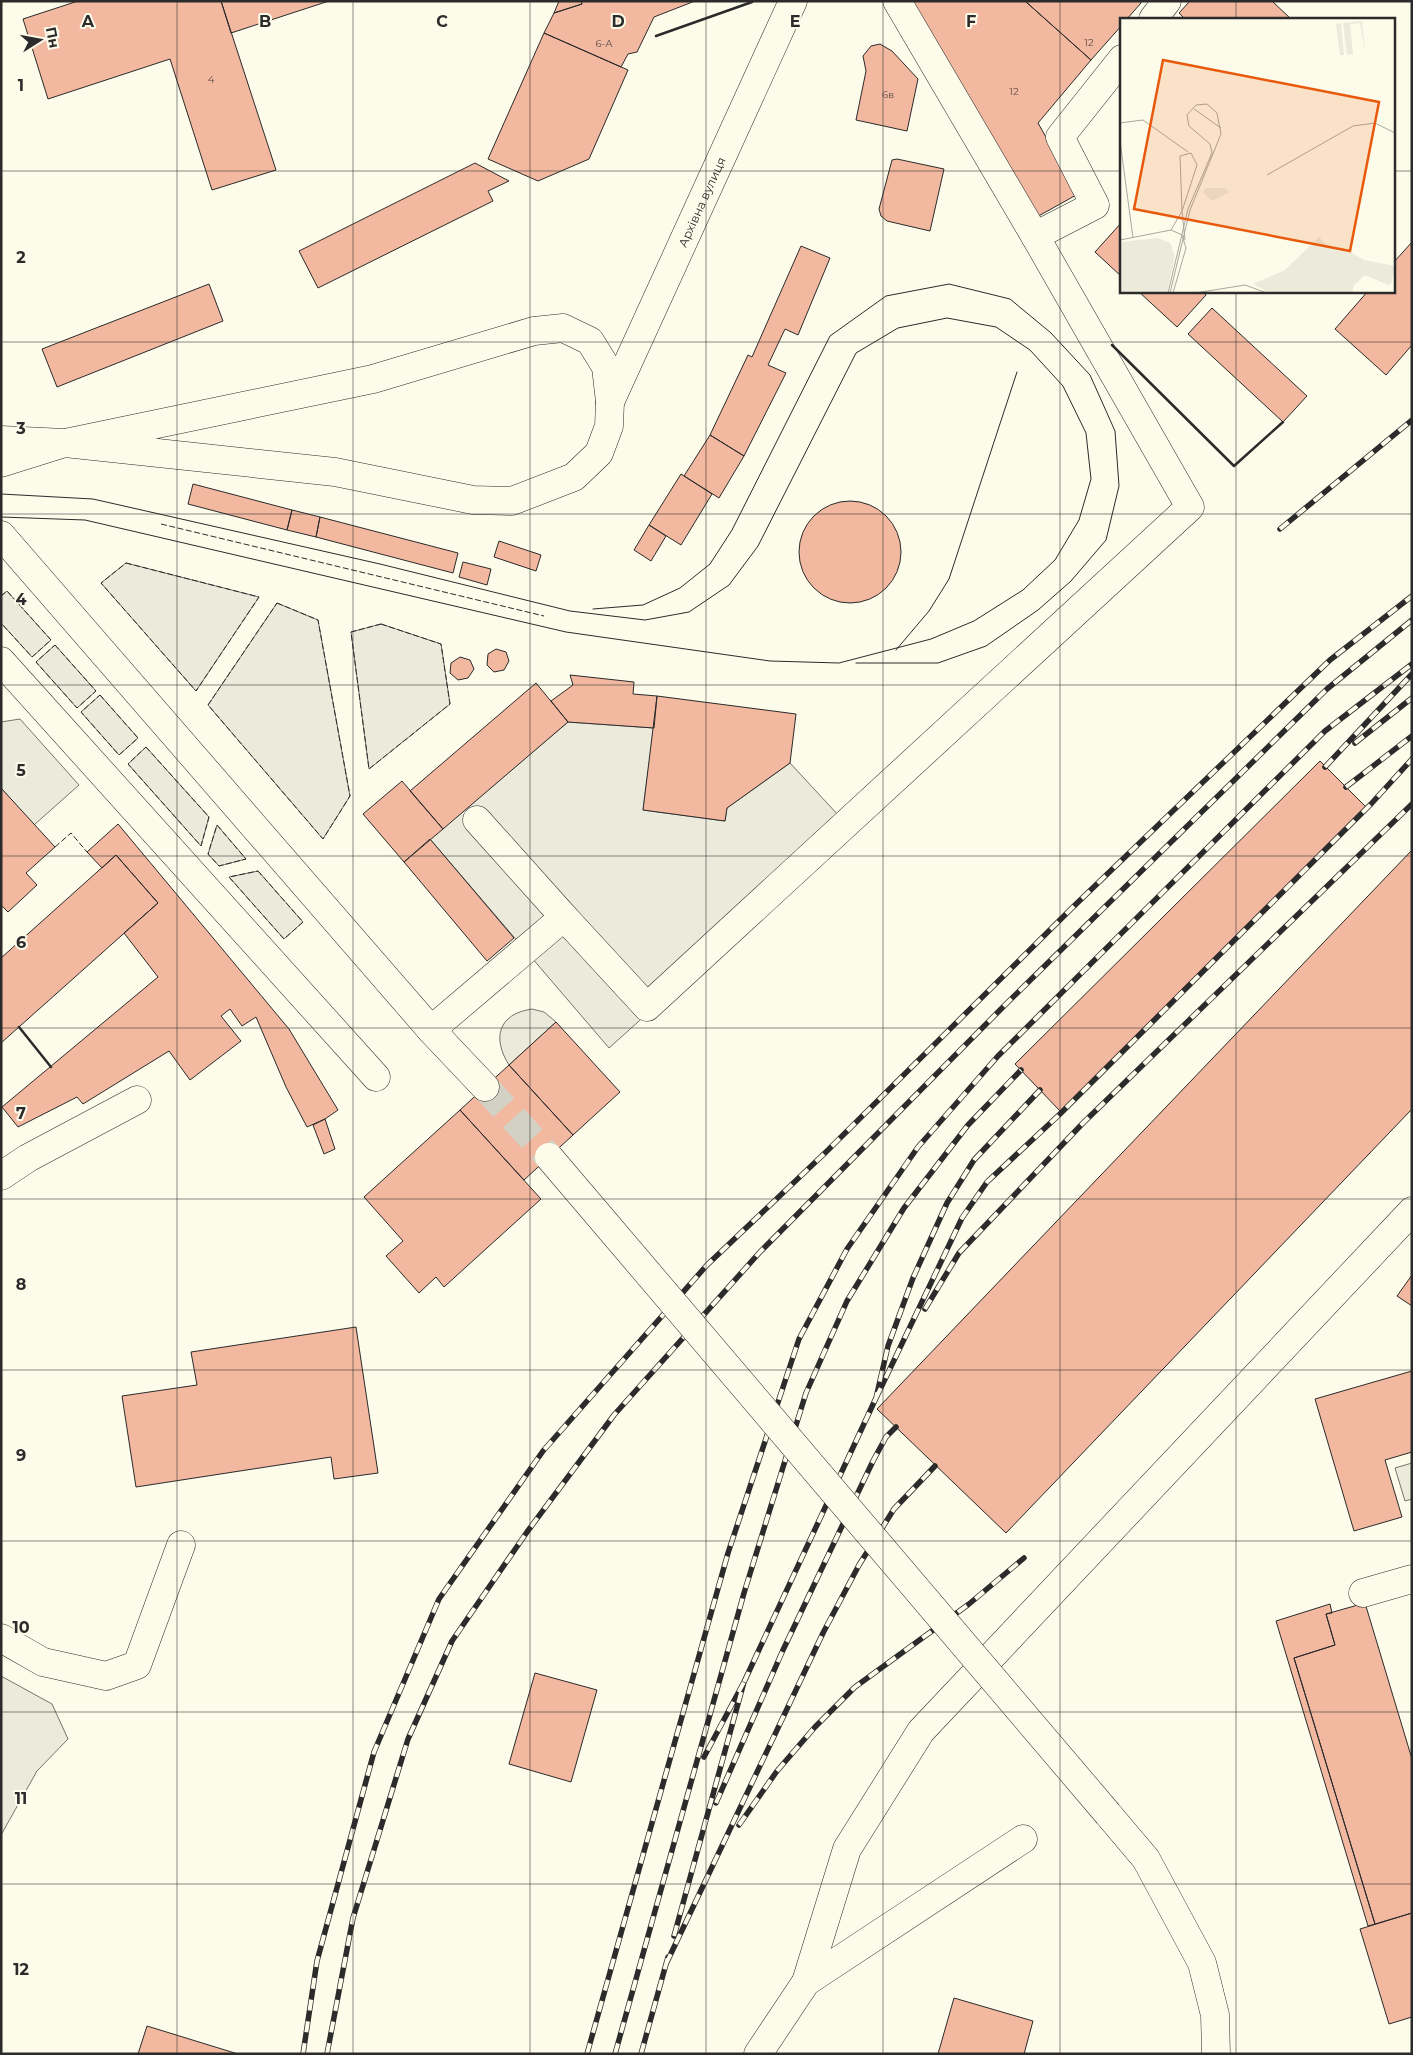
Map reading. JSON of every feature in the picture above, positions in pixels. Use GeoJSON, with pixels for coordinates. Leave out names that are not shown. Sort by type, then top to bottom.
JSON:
{"type":"FeatureCollection","features":[{"type":"Feature","properties":{"kind":"street","name":"Архівна вулиця"},"geometry":{"type":"LineString","coordinates":[[610,402],[793,1]]}},
{"type":"Feature","properties":{"kind":"street"},"geometry":{"type":"LineString","coordinates":[[477,820],[647,1007],[1190,508],[1035,236],[897,1]]}},
{"type":"Feature","properties":{"kind":"street"},"geometry":{"type":"LineString","coordinates":[[1154,18],[1167,1]]}},
{"type":"Feature","properties":{"kind":"street"},"geometry":{"type":"LineString","coordinates":[[1035,236],[1095,205],[1060,137],[1120,62]]}},
{"type":"Feature","properties":{"kind":"street"},"geometry":{"type":"LineString","coordinates":[[1,440],[65,444],[335,472],[473,500],[512,501],[574,477],[599,453],[609,426],[610,402],[606,367],[590,342],[563,328],[534,331],[373,379],[65,444],[1,463]]}},
{"type":"Feature","properties":{"kind":"street"},"geometry":{"type":"LineString","coordinates":[[1,535],[431,1030],[485,1087]]}},
{"type":"Feature","properties":{"kind":"street"},"geometry":{"type":"LineString","coordinates":[[1,661],[376,1077]]}},
{"type":"Feature","properties":{"kind":"street"},"geometry":{"type":"LineString","coordinates":[[431,1030],[564,917]]}},
{"type":"Feature","properties":{"kind":"street"},"geometry":{"type":"LineString","coordinates":[[1,1176],[28,1158],[136,1100]]}},
{"type":"Feature","properties":{"kind":"street"},"geometry":{"type":"LineString","coordinates":[[549,1157],[1146,1859],[1202,1963],[1215,2015],[1216,2054]]}},
{"type":"Feature","properties":{"kind":"street"},"geometry":{"type":"LineString","coordinates":[[758,2054],[806,1982],[848,1849],[921,1731],[1412,1211]]}},
{"type":"Feature","properties":{"kind":"street"},"geometry":{"type":"LineString","coordinates":[[1,1638],[43,1662],[106,1676],[137,1665],[181,1545]]}},
{"type":"Feature","properties":{"kind":"street"},"geometry":{"type":"LineString","coordinates":[[1363,1593],[1412,1579]]}},
{"type":"Feature","properties":{"kind":"street"},"geometry":{"type":"LineString","coordinates":[[806,1982],[1023,1839]]}},
{"type":"Feature","properties":{"kind":"shaded area"},"geometry":{"type":"Polygon","coordinates":[[[126,563],[259,597],[196,691],[101,583],[126,563]]]}},
{"type":"Feature","properties":{"kind":"shaded area"},"geometry":{"type":"Polygon","coordinates":[[[7,591],[51,640],[32,657],[1,623],[1,596],[7,591]]]}},
{"type":"Feature","properties":{"kind":"shaded area"},"geometry":{"type":"Polygon","coordinates":[[[277,603],[318,620],[350,796],[323,839],[208,705],[277,603]]]}},
{"type":"Feature","properties":{"kind":"shaded area"},"geometry":{"type":"Polygon","coordinates":[[[381,624],[441,644],[450,704],[369,769],[351,632],[381,624]]]}},
{"type":"Feature","properties":{"kind":"shaded area"},"geometry":{"type":"Polygon","coordinates":[[[55,645],[96,691],[77,708],[36,662],[55,645]]]}},
{"type":"Feature","properties":{"kind":"shaded area"},"geometry":{"type":"Polygon","coordinates":[[[100,695],[138,738],[119,755],[81,712],[100,695]]]}},
{"type":"Feature","properties":{"kind":"shaded area"},"geometry":{"type":"Polygon","coordinates":[[[20,719],[79,785],[34,825],[1,788],[1,722],[20,719]]]}},
{"type":"Feature","properties":{"kind":"shaded area"},"geometry":{"type":"Polygon","coordinates":[[[568,722],[654,728],[643,810],[725,821],[727,808],[790,763],[852,830],[609,1048],[430,839],[568,722]]]}},
{"type":"Feature","properties":{"kind":"shaded area"},"geometry":{"type":"Polygon","coordinates":[[[146,747],[209,817],[201,846],[128,764],[146,747]]]}},
{"type":"Feature","properties":{"kind":"shaded area"},"geometry":{"type":"Polygon","coordinates":[[[217,825],[246,859],[219,866],[208,854],[217,825]]]}},
{"type":"Feature","properties":{"kind":"shaded area"},"geometry":{"type":"Polygon","coordinates":[[[258,871],[303,922],[284,939],[229,877],[258,871]]]}},
{"type":"Feature","properties":{"kind":"shaded area"},"geometry":{"type":"Polygon","coordinates":[[[532,1009],[544,1012],[556,1022],[509,1065],[501,1046],[501,1029],[512,1016],[532,1009]]]}},
{"type":"Feature","properties":{"kind":"shaded area"},"geometry":{"type":"Polygon","coordinates":[[[1412,1463],[1412,1499],[1405,1501],[1395,1468],[1412,1463]]]}},
{"type":"Feature","properties":{"kind":"shaded area"},"geometry":{"type":"Polygon","coordinates":[[[1,1676],[52,1704],[68,1739],[37,1771],[1,1835],[1,1676]]]}},
{"type":"Feature","properties":{"kind":"building"},"geometry":{"type":"Polygon","coordinates":[[[78,1],[221,1],[276,170],[212,190],[170,59],[48,99],[23,19],[78,1]]]}},
{"type":"Feature","properties":{"kind":"building"},"geometry":{"type":"Polygon","coordinates":[[[221,1],[329,1],[231,33],[221,1]]]}},
{"type":"Feature","properties":{"kind":"building"},"geometry":{"type":"Polygon","coordinates":[[[559,1],[581,1],[582,4],[554,13],[559,1]]]}},
{"type":"Feature","properties":{"kind":"building"},"geometry":{"type":"Polygon","coordinates":[[[581,1],[695,1],[654,17],[637,52],[628,54],[621,67],[544,33],[554,13],[582,4],[581,1]]]}},
{"type":"Feature","properties":{"kind":"building"},"geometry":{"type":"Polygon","coordinates":[[[912,1],[1025,1],[1091,60],[1038,123],[1078,194],[1035,218],[912,1]]]}},
{"type":"Feature","properties":{"kind":"building"},"geometry":{"type":"Polygon","coordinates":[[[1025,1],[1140,1],[1141,3],[1128,18],[1120,18],[1120,27],[1091,60],[1025,1]]]}},
{"type":"Feature","properties":{"kind":"building"},"geometry":{"type":"Polygon","coordinates":[[[1190,1],[1272,1],[1290,18],[1184,18],[1179,13],[1190,1]]]}},
{"type":"Feature","properties":{"kind":"building"},"geometry":{"type":"Polygon","coordinates":[[[544,33],[628,70],[589,159],[538,181],[488,159],[544,33]]]}},
{"type":"Feature","properties":{"kind":"building"},"geometry":{"type":"Polygon","coordinates":[[[880,44],[892,51],[918,79],[907,131],[856,120],[866,71],[863,56],[871,46],[880,44]]]}},
{"type":"Feature","properties":{"kind":"building"},"geometry":{"type":"Polygon","coordinates":[[[897,159],[944,169],[930,231],[887,221],[881,216],[879,209],[892,160],[897,159]]]}},
{"type":"Feature","properties":{"kind":"building"},"geometry":{"type":"Polygon","coordinates":[[[475,163],[509,181],[488,191],[493,201],[318,288],[299,251],[475,163]]]}},
{"type":"Feature","properties":{"kind":"building"},"geometry":{"type":"Polygon","coordinates":[[[1120,224],[1120,275],[1095,252],[1120,224]]]}},
{"type":"Feature","properties":{"kind":"building"},"geometry":{"type":"Polygon","coordinates":[[[1412,242],[1412,345],[1386,375],[1335,329],[1367,292],[1396,292],[1396,260],[1412,242]]]}},
{"type":"Feature","properties":{"kind":"building"},"geometry":{"type":"Polygon","coordinates":[[[801,246],[830,258],[798,335],[785,329],[768,365],[786,373],[744,456],[710,435],[748,355],[752,357],[801,246]]]}},
{"type":"Feature","properties":{"kind":"building"},"geometry":{"type":"Polygon","coordinates":[[[209,284],[223,321],[57,387],[42,349],[209,284]]]}},
{"type":"Feature","properties":{"kind":"building"},"geometry":{"type":"Polygon","coordinates":[[[1139,292],[1203,292],[1206,295],[1177,327],[1139,292]]]}},
{"type":"Feature","properties":{"kind":"building"},"geometry":{"type":"Polygon","coordinates":[[[1212,308],[1307,396],[1283,422],[1188,334],[1212,308]]]}},
{"type":"Feature","properties":{"kind":"building"},"geometry":{"type":"Polygon","coordinates":[[[710,435],[744,456],[719,498],[684,476],[710,435]]]}},
{"type":"Feature","properties":{"kind":"building"},"geometry":{"type":"Polygon","coordinates":[[[681,474],[712,494],[681,545],[649,525],[681,474]]]}},
{"type":"Feature","properties":{"kind":"building"},"geometry":{"type":"Polygon","coordinates":[[[193,484],[292,510],[287,530],[188,504],[193,484]]]}},
{"type":"Feature","properties":{"kind":"building"},"geometry":{"type":"Polygon","coordinates":[[[850,501],[869,505],[886,516],[897,533],[901,552],[897,571],[886,588],[869,599],[850,603],[831,599],[814,588],[803,571],[799,552],[803,533],[814,516],[831,505],[850,501]]]}},
{"type":"Feature","properties":{"kind":"building"},"geometry":{"type":"Polygon","coordinates":[[[292,510],[320,517],[316,537],[287,530],[292,510]]]}},
{"type":"Feature","properties":{"kind":"building"},"geometry":{"type":"Polygon","coordinates":[[[320,517],[458,553],[453,573],[316,537],[320,517]]]}},
{"type":"Feature","properties":{"kind":"building"},"geometry":{"type":"Polygon","coordinates":[[[649,525],[666,536],[651,561],[634,550],[649,525]]]}},
{"type":"Feature","properties":{"kind":"building"},"geometry":{"type":"Polygon","coordinates":[[[499,541],[541,555],[536,571],[494,557],[499,541]]]}},
{"type":"Feature","properties":{"kind":"building"},"geometry":{"type":"Polygon","coordinates":[[[463,562],[491,569],[487,585],[459,577],[463,562]]]}},
{"type":"Feature","properties":{"kind":"building"},"geometry":{"type":"Polygon","coordinates":[[[496,649],[506,652],[509,661],[504,670],[494,672],[487,665],[488,654],[496,649]]]}},
{"type":"Feature","properties":{"kind":"building"},"geometry":{"type":"Polygon","coordinates":[[[460,657],[470,660],[474,669],[468,678],[458,680],[450,673],[451,663],[460,657]]]}},
{"type":"Feature","properties":{"kind":"building"},"geometry":{"type":"Polygon","coordinates":[[[570,675],[634,682],[633,694],[657,696],[654,728],[568,722],[551,701],[573,685],[570,675]]]}},
{"type":"Feature","properties":{"kind":"building"},"geometry":{"type":"Polygon","coordinates":[[[536,683],[568,722],[443,829],[410,791],[536,683]]]}},
{"type":"Feature","properties":{"kind":"building"},"geometry":{"type":"Polygon","coordinates":[[[657,696],[796,714],[790,763],[727,808],[725,821],[643,810],[657,696]]]}},
{"type":"Feature","properties":{"kind":"building"},"geometry":{"type":"Polygon","coordinates":[[[1320,761],[1366,807],[1060,1111],[1015,1064],[1320,761]]]}},
{"type":"Feature","properties":{"kind":"building"},"geometry":{"type":"Polygon","coordinates":[[[402,781],[443,829],[404,862],[363,814],[402,781]]]}},
{"type":"Feature","properties":{"kind":"building"},"geometry":{"type":"Polygon","coordinates":[[[1,788],[55,847],[26,873],[37,885],[8,912],[1,905],[1,788]]]}},
{"type":"Feature","properties":{"kind":"building"},"geometry":{"type":"Polygon","coordinates":[[[118,824],[289,1029],[338,1110],[325,1119],[307,1127],[286,1087],[256,1017],[242,1026],[230,1009],[221,1016],[241,1041],[190,1080],[169,1051],[83,1104],[77,1097],[18,1127],[2,1107],[158,977],[124,933],[158,903],[116,855],[102,868],[87,852],[118,824]]]}},
{"type":"Feature","properties":{"kind":"building"},"geometry":{"type":"Polygon","coordinates":[[[430,839],[514,938],[487,961],[404,862],[430,839]]]}},
{"type":"Feature","properties":{"kind":"building"},"geometry":{"type":"Polygon","coordinates":[[[1412,850],[1412,1109],[1006,1533],[877,1409],[1412,850]]]}},
{"type":"Feature","properties":{"kind":"building"},"geometry":{"type":"Polygon","coordinates":[[[116,855],[158,903],[1,1043],[1,958],[116,855]]]}},
{"type":"Feature","properties":{"kind":"building"},"geometry":{"type":"Polygon","coordinates":[[[556,1022],[620,1092],[573,1135],[509,1065],[556,1022]]]}},
{"type":"Feature","properties":{"kind":"building"},"geometry":{"type":"Polygon","coordinates":[[[509,1065],[573,1135],[524,1180],[460,1110],[509,1065]]]}},
{"type":"Feature","properties":{"kind":"building"},"geometry":{"type":"Polygon","coordinates":[[[460,1110],[541,1199],[444,1287],[436,1277],[419,1293],[386,1256],[403,1241],[364,1197],[460,1110]]]}},
{"type":"Feature","properties":{"kind":"building"},"geometry":{"type":"Polygon","coordinates":[[[325,1119],[335,1149],[324,1154],[313,1125],[325,1119]]]}},
{"type":"Feature","properties":{"kind":"building"},"geometry":{"type":"Polygon","coordinates":[[[1412,1275],[1412,1306],[1397,1296],[1412,1275]]]}},
{"type":"Feature","properties":{"kind":"building"},"geometry":{"type":"Polygon","coordinates":[[[356,1327],[378,1473],[334,1479],[331,1457],[136,1487],[122,1396],[197,1385],[191,1352],[356,1327]]]}},
{"type":"Feature","properties":{"kind":"building"},"geometry":{"type":"Polygon","coordinates":[[[1412,1371],[1412,1452],[1385,1460],[1402,1517],[1354,1531],[1315,1399],[1412,1371]]]}},
{"type":"Feature","properties":{"kind":"building"},"geometry":{"type":"Polygon","coordinates":[[[1365,1603],[1412,1759],[1412,1913],[1375,1924],[1294,1658],[1335,1645],[1326,1614],[1365,1603]]]}},
{"type":"Feature","properties":{"kind":"building"},"geometry":{"type":"Polygon","coordinates":[[[1330,1604],[1332,1613],[1326,1614],[1335,1645],[1294,1658],[1375,1924],[1368,1926],[1276,1621],[1330,1604]]]}},
{"type":"Feature","properties":{"kind":"building"},"geometry":{"type":"Polygon","coordinates":[[[535,1673],[597,1690],[571,1782],[509,1764],[535,1673]]]}},
{"type":"Feature","properties":{"kind":"building"},"geometry":{"type":"Polygon","coordinates":[[[1412,1913],[1412,2017],[1389,2024],[1360,1929],[1412,1913]]]}},
{"type":"Feature","properties":{"kind":"building"},"geometry":{"type":"Polygon","coordinates":[[[954,1998],[1033,2021],[1024,2054],[938,2054],[954,1998]]]}},
{"type":"Feature","properties":{"kind":"building"},"geometry":{"type":"Polygon","coordinates":[[[147,2026],[238,2054],[138,2054],[147,2026]]]}},
{"type":"Feature","properties":{"kind":"tunnel"},"geometry":{"type":"LineString","coordinates":[[485,1087],[549,1157]]}},
{"type":"Feature","properties":{"kind":"tram line"},"geometry":{"type":"LineString","coordinates":[[593,609],[643,605],[680,588],[710,564],[732,530],[830,336],[886,296],[949,284],[1010,299],[1051,333],[1090,375],[1115,431],[1119,486],[1106,540],[1071,581],[1038,610],[986,646],[938,663],[856,663]]}},
{"type":"Feature","properties":{"kind":"tram line"},"geometry":{"type":"LineString","coordinates":[[1,494],[93,499],[380,564],[570,611],[645,620],[689,612],[729,585],[758,546],[856,353],[898,328],[947,318],[996,327],[1030,350],[1063,386],[1086,433],[1091,479],[1079,520],[1055,560],[1023,590],[974,621],[931,639],[839,663],[770,661],[566,632],[85,520],[1,517]]}},
{"type":"Feature","properties":{"kind":"tram line"},"geometry":{"type":"LineString","coordinates":[[896,650],[929,611],[949,579],[1017,372]]}},
{"type":"Feature","properties":{"kind":"railway"},"geometry":{"type":"LineString","coordinates":[[1280,529],[1412,420]]}},
{"type":"Feature","properties":{"kind":"railway"},"geometry":{"type":"LineString","coordinates":[[303,2054],[317,1961],[374,1752],[439,1599],[543,1451],[707,1265],[827,1151],[1073,907],[1330,660],[1412,596]]}},
{"type":"Feature","properties":{"kind":"railway"},"geometry":{"type":"LineString","coordinates":[[327,2054],[353,1918],[408,1739],[452,1641],[527,1532],[614,1415],[760,1252],[1004,1006],[1327,689],[1412,620]]}},
{"type":"Feature","properties":{"kind":"railway"},"geometry":{"type":"LineString","coordinates":[[587,2054],[728,1553],[799,1339],[847,1249],[918,1147],[998,1056],[1325,731],[1412,664]]}},
{"type":"Feature","properties":{"kind":"railway"},"geometry":{"type":"LineString","coordinates":[[1325,767],[1412,674]]}},
{"type":"Feature","properties":{"kind":"railway"},"geometry":{"type":"LineString","coordinates":[[1355,743],[1412,698]]}},
{"type":"Feature","properties":{"kind":"railway"},"geometry":{"type":"LineString","coordinates":[[1346,787],[1412,736]]}},
{"type":"Feature","properties":{"kind":"railway"},"geometry":{"type":"LineString","coordinates":[[876,1398],[962,1218],[987,1182],[1060,1114],[1371,804],[1412,759]]}},
{"type":"Feature","properties":{"kind":"railway"},"geometry":{"type":"LineString","coordinates":[[925,1309],[959,1253],[1083,1123],[1412,804]]}},
{"type":"Feature","properties":{"kind":"railway"},"geometry":{"type":"LineString","coordinates":[[615,2054],[744,1593],[806,1393],[847,1301],[904,1208],[968,1125],[1021,1070]]}},
{"type":"Feature","properties":{"kind":"railway"},"geometry":{"type":"LineString","coordinates":[[744,1682],[876,1398],[888,1346],[913,1278],[947,1203],[974,1160],[1040,1090]]}},
{"type":"Feature","properties":{"kind":"railway"},"geometry":{"type":"LineString","coordinates":[[716,1803],[783,1650],[873,1461],[886,1437],[896,1427]]}},
{"type":"Feature","properties":{"kind":"railway"},"geometry":{"type":"LineString","coordinates":[[666,1964],[823,1633],[859,1565],[894,1509],[935,1466]]}},
{"type":"Feature","properties":{"kind":"railway"},"geometry":{"type":"LineString","coordinates":[[739,1825],[777,1771],[815,1727],[855,1687],[969,1604],[1024,1558]]}},
{"type":"Feature","properties":{"kind":"railway"},"geometry":{"type":"LineString","coordinates":[[674,1936],[744,1682],[704,1757]]}},
{"type":"Feature","properties":{"kind":"railway"},"geometry":{"type":"LineString","coordinates":[[641,2054],[668,1957]]}},
{"type":"Feature","properties":{"kind":"fence"},"geometry":{"type":"LineString","coordinates":[[161,524],[544,616]]}},
{"type":"Feature","properties":{"kind":"fence"},"geometry":{"type":"LineString","coordinates":[[126,563],[259,597],[196,691],[101,583],[126,563]]}},
{"type":"Feature","properties":{"kind":"fence"},"geometry":{"type":"LineString","coordinates":[[1,596],[7,591],[51,640],[32,657],[1,623]]}},
{"type":"Feature","properties":{"kind":"fence"},"geometry":{"type":"LineString","coordinates":[[277,603],[318,620],[350,796],[323,839],[208,705],[277,603]]}},
{"type":"Feature","properties":{"kind":"fence"},"geometry":{"type":"LineString","coordinates":[[381,624],[441,644],[450,704],[369,769],[351,632],[381,624]]}},
{"type":"Feature","properties":{"kind":"fence"},"geometry":{"type":"LineString","coordinates":[[55,645],[96,691],[77,708],[36,662],[55,645]]}},
{"type":"Feature","properties":{"kind":"fence"},"geometry":{"type":"LineString","coordinates":[[100,695],[138,738],[119,755],[81,712],[100,695]]}},
{"type":"Feature","properties":{"kind":"fence"},"geometry":{"type":"LineString","coordinates":[[146,747],[209,817],[201,846],[128,764],[146,747]]}},
{"type":"Feature","properties":{"kind":"fence"},"geometry":{"type":"LineString","coordinates":[[217,825],[246,859],[219,866],[208,854],[217,825]]}},
{"type":"Feature","properties":{"kind":"fence"},"geometry":{"type":"LineString","coordinates":[[55,847],[71,833],[87,852]]}},
{"type":"Feature","properties":{"kind":"fence"},"geometry":{"type":"LineString","coordinates":[[258,871],[303,922],[284,939],[229,877],[258,871]]}},
{"type":"Feature","properties":{"kind":"wall"},"geometry":{"type":"LineString","coordinates":[[656,36],[752,2]]}},
{"type":"Feature","properties":{"kind":"wall"},"geometry":{"type":"LineString","coordinates":[[1112,345],[1234,466],[1283,422]]}},
{"type":"Feature","properties":{"kind":"wall"},"geometry":{"type":"LineString","coordinates":[[19,1027],[51,1067]]}}]}
